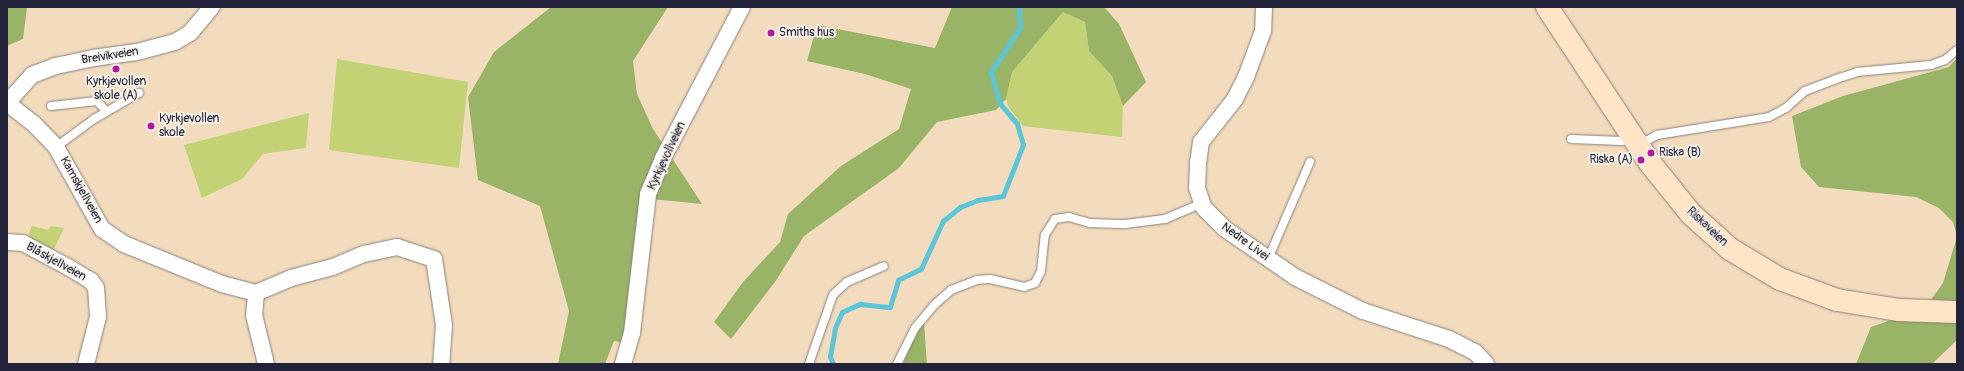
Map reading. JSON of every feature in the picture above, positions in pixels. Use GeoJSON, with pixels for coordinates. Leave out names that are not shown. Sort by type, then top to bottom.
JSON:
{"type":"FeatureCollection","features":[{"type":"Feature","properties":{"kind":"main road","name":"Riskaveien"},"geometry":{"type":"LineString","coordinates":[[1547,7],[1635,141],[1678,200],[1703,226],[1730,249],[1780,279],[1816,294],[1858,305],[1899,310],[1957,312]]}},
{"type":"Feature","properties":{"kind":"street","name":"Breivikveien"},"geometry":{"type":"LineString","coordinates":[[7,103],[32,76],[56,66],[93,58],[137,52],[175,42],[190,33],[212,7]]}},
{"type":"Feature","properties":{"kind":"street","name":"Kyrkjevollveien"},"geometry":{"type":"LineString","coordinates":[[623,364],[632,333],[648,194],[663,158],[742,7]]}},
{"type":"Feature","properties":{"kind":"street","name":"Nedre Livei"},"geometry":{"type":"LineString","coordinates":[[1264,7],[1264,31],[1246,77],[1235,98],[1202,142],[1198,163],[1197,188],[1201,204],[1215,220],[1295,277],[1363,311],[1450,338],[1475,352],[1486,364]]}},
{"type":"Feature","properties":{"kind":"street","name":"Kamskjellveien"},"geometry":{"type":"LineString","coordinates":[[7,103],[35,125],[56,147],[102,229],[124,244],[146,254],[185,267],[222,284],[256,293]]}},
{"type":"Feature","properties":{"kind":"street","name":"Blåskjellveien"},"geometry":{"type":"LineString","coordinates":[[7,242],[23,243],[91,281],[96,288],[98,317],[86,364]]}},
{"type":"Feature","properties":{"kind":"street"},"geometry":{"type":"LineString","coordinates":[[266,364],[254,315],[256,293],[291,278],[333,267],[364,254],[397,247],[434,259],[444,325],[441,364]]}},
{"type":"Feature","properties":{"kind":"lane"},"geometry":{"type":"LineString","coordinates":[[1571,139],[1635,141],[1657,135],[1769,117],[1786,108],[1805,91],[1836,79],[1857,72],[1931,65],[1945,60],[1957,50]]}},
{"type":"Feature","properties":{"kind":"lane"},"geometry":{"type":"LineString","coordinates":[[56,147],[106,111],[139,93]]}},
{"type":"Feature","properties":{"kind":"lane"},"geometry":{"type":"LineString","coordinates":[[50,106],[97,101],[106,111]]}},
{"type":"Feature","properties":{"kind":"lane"},"geometry":{"type":"LineString","coordinates":[[1268,259],[1310,162]]}},
{"type":"Feature","properties":{"kind":"lane"},"geometry":{"type":"LineString","coordinates":[[897,364],[915,328],[934,305],[951,290],[977,280],[990,279],[1024,287],[1035,283],[1041,271],[1048,227],[1055,219],[1069,218],[1098,224],[1133,224],[1165,219],[1201,204]]}},
{"type":"Feature","properties":{"kind":"lane"},"geometry":{"type":"LineString","coordinates":[[808,364],[833,295],[847,282],[884,266]]}},
{"type":"Feature","properties":{"kind":"green space"},"geometry":{"type":"Polygon","coordinates":[[[7,7],[27,7],[23,39],[7,46],[7,7]]]}},
{"type":"Feature","properties":{"kind":"green space"},"geometry":{"type":"Polygon","coordinates":[[[551,7],[668,7],[633,61],[637,94],[653,129],[702,204],[641,198],[632,265],[625,343],[614,341],[605,364],[558,364],[569,311],[540,206],[478,180],[468,97],[494,52],[551,7]]]}},
{"type":"Feature","properties":{"kind":"green space"},"geometry":{"type":"Polygon","coordinates":[[[952,7],[1104,7],[1119,24],[1146,82],[1123,106],[1112,76],[1089,51],[1085,22],[1063,12],[1012,72],[1006,99],[996,110],[937,122],[899,168],[804,236],[775,282],[731,339],[714,322],[743,282],[780,242],[788,214],[841,166],[899,129],[911,89],[865,74],[807,61],[817,25],[935,48],[952,7]]]}},
{"type":"Feature","properties":{"kind":"green space"},"geometry":{"type":"Polygon","coordinates":[[[1063,12],[1085,22],[1089,51],[1112,76],[1123,106],[1122,137],[1023,126],[1009,108],[1006,99],[1012,72],[1063,12]]]}},
{"type":"Feature","properties":{"kind":"green space"},"geometry":{"type":"Polygon","coordinates":[[[1957,58],[1957,236],[1953,222],[1939,208],[1916,197],[1819,187],[1801,167],[1792,116],[1843,96],[1949,67],[1957,58]]]}},
{"type":"Feature","properties":{"kind":"green space"},"geometry":{"type":"Polygon","coordinates":[[[337,59],[468,82],[459,168],[329,150],[337,59]]]}},
{"type":"Feature","properties":{"kind":"green space"},"geometry":{"type":"Polygon","coordinates":[[[309,113],[306,148],[263,154],[242,179],[202,198],[184,145],[309,113]]]}},
{"type":"Feature","properties":{"kind":"green space"},"geometry":{"type":"Polygon","coordinates":[[[32,226],[48,230],[51,226],[64,228],[53,251],[31,240],[29,233],[32,226]]]}},
{"type":"Feature","properties":{"kind":"green space"},"geometry":{"type":"Polygon","coordinates":[[[1957,237],[1957,340],[1932,364],[1856,364],[1871,327],[1891,320],[1915,322],[1943,283],[1957,237]]]}},
{"type":"Feature","properties":{"kind":"green space"},"geometry":{"type":"Polygon","coordinates":[[[924,322],[927,364],[903,364],[914,337],[924,322]]]}},
{"type":"Feature","properties":{"kind":"waterway"},"geometry":{"type":"LineString","coordinates":[[833,364],[830,357],[835,328],[842,312],[860,304],[890,307],[898,280],[921,269],[943,221],[960,207],[978,200],[1003,196],[1023,145],[1017,124],[1000,104],[991,72],[1020,28],[1019,7]]}},
{"type":"Feature","properties":{"kind":"place","name":"Smiths hus"},"geometry":{"type":"Point","coordinates":[771,33]}},
{"type":"Feature","properties":{"kind":"place","name":"Kyrkjevollen skole (A)"},"geometry":{"type":"Point","coordinates":[116,69]}},
{"type":"Feature","properties":{"kind":"place","name":"Kyrkjevollen skole"},"geometry":{"type":"Point","coordinates":[151,126]}},
{"type":"Feature","properties":{"kind":"place","name":"Riska (B)"},"geometry":{"type":"Point","coordinates":[1651,153]}},
{"type":"Feature","properties":{"kind":"place","name":"Riska (A)"},"geometry":{"type":"Point","coordinates":[1641,160]}}]}
